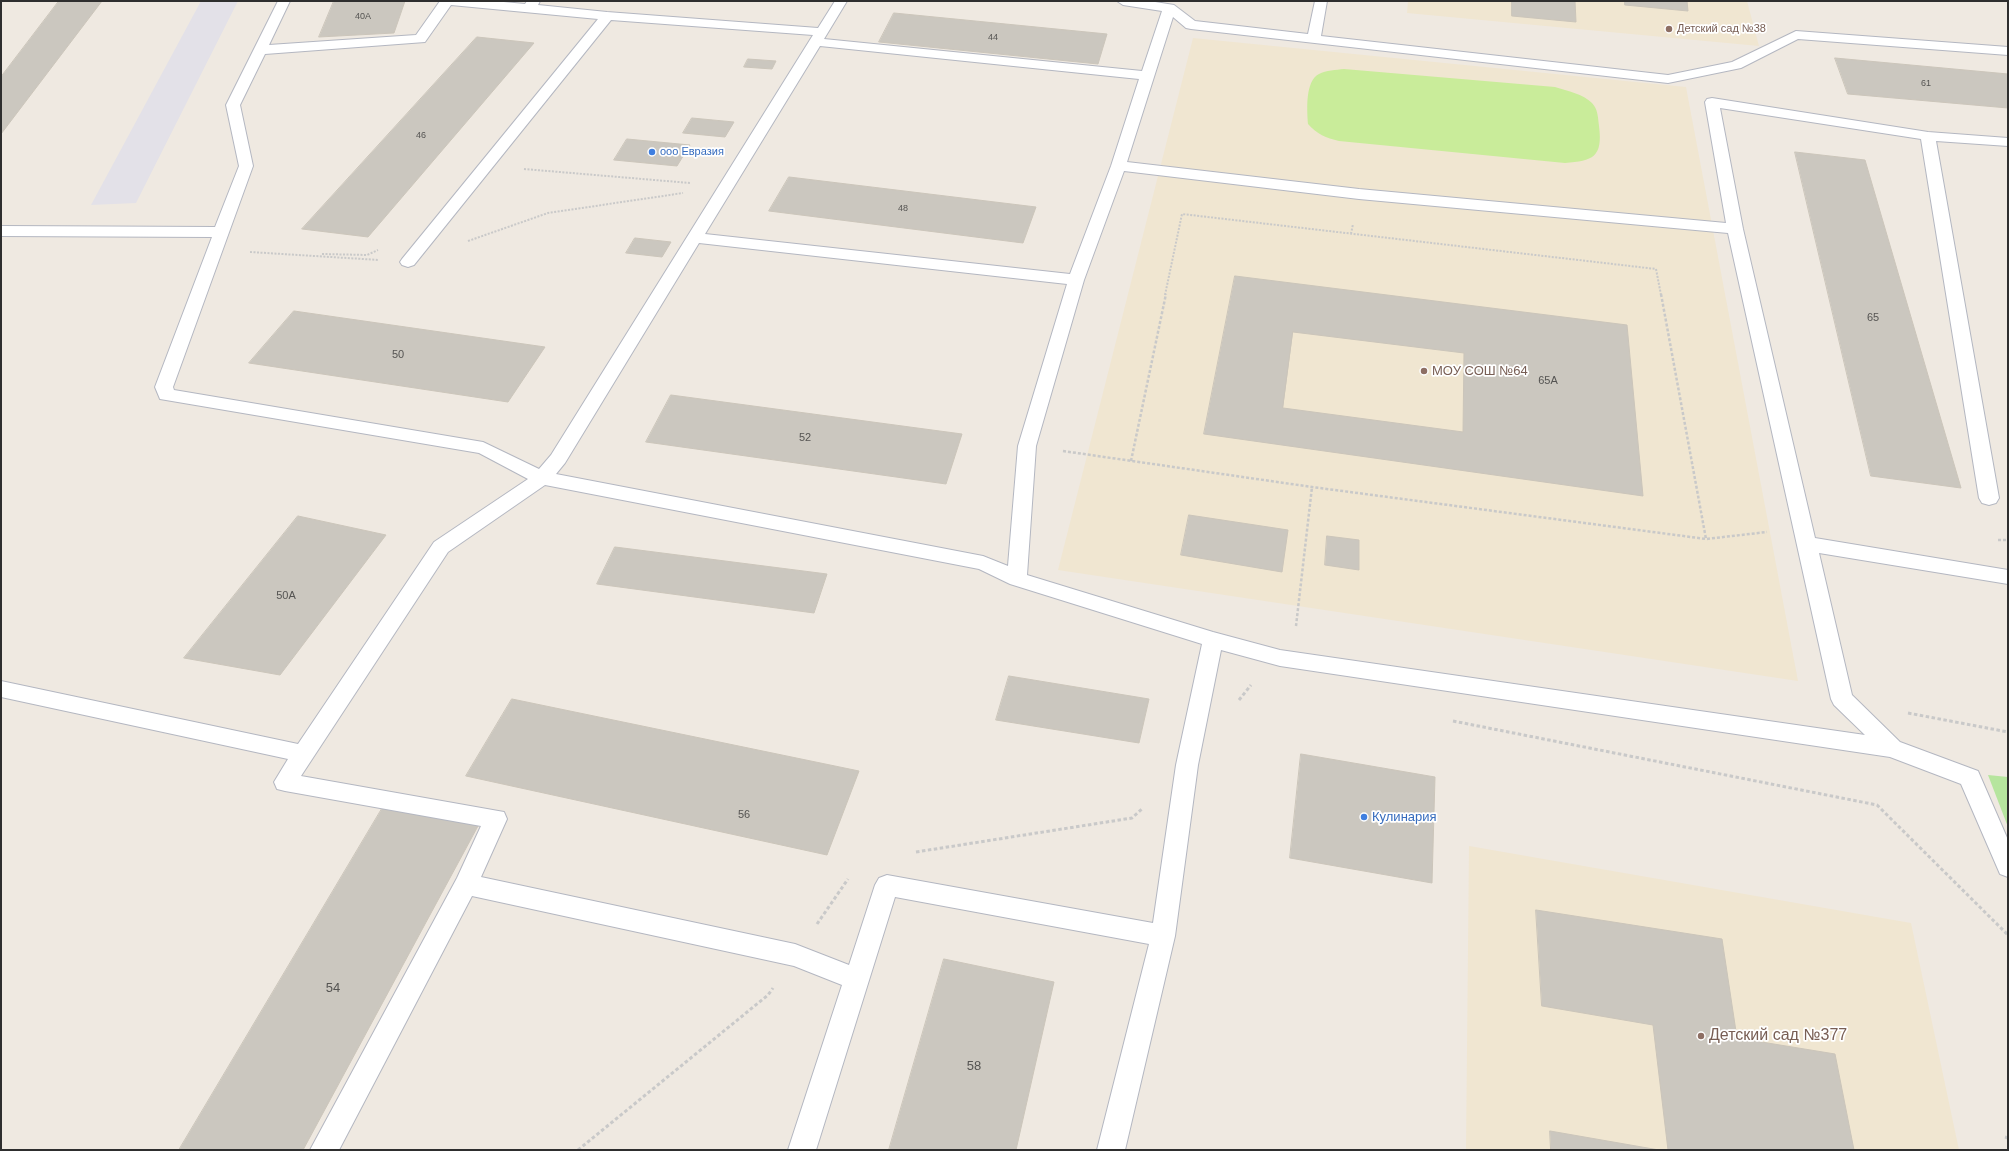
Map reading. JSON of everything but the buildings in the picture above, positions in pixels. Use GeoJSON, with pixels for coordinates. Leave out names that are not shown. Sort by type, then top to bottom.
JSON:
{"type":"FeatureCollection","features":[{"type":"Feature","properties":{"kind":"lane"},"geometry":{"type":"LineString","coordinates":[[284,1],[233,104],[246,166],[164,387],[166,396],[483,448],[542,478],[983,563],[1018,579],[1213,640],[1280,658],[1892,748],[1970,778],[2008,867]]}},
{"type":"Feature","properties":{"kind":"lane"},"geometry":{"type":"LineString","coordinates":[[260,50],[420,39],[447,1],[531,4],[607,16],[820,37],[1148,76]]}},
{"type":"Feature","properties":{"kind":"lane"},"geometry":{"type":"LineString","coordinates":[[324,1150],[466,884],[496,819],[285,782],[441,547],[542,478],[558,459],[841,1]]}},
{"type":"Feature","properties":{"kind":"lane"},"geometry":{"type":"LineString","coordinates":[[1314,39],[1321,1]]}},
{"type":"Feature","properties":{"kind":"lane"},"geometry":{"type":"LineString","coordinates":[[1130,2],[1169,8],[1191,24],[1668,79],[1736,65],[1796,35],[2008,51]]}},
{"type":"Feature","properties":{"kind":"lane"},"geometry":{"type":"LineString","coordinates":[[1018,579],[1027,446],[1076,280],[1118,166],[1169,8]]}},
{"type":"Feature","properties":{"kind":"lane"},"geometry":{"type":"LineString","coordinates":[[408,262],[607,16]]}},
{"type":"Feature","properties":{"kind":"lane"},"geometry":{"type":"LineString","coordinates":[[1892,748],[1842,699],[1735,228],[1712,102],[1928,136],[2008,142]]}},
{"type":"Feature","properties":{"kind":"lane"},"geometry":{"type":"LineString","coordinates":[[1928,136],[1989,498]]}},
{"type":"Feature","properties":{"kind":"lane"},"geometry":{"type":"LineString","coordinates":[[1118,166],[1359,194],[1735,228]]}},
{"type":"Feature","properties":{"kind":"lane"},"geometry":{"type":"LineString","coordinates":[[1,231],[222,232]]}},
{"type":"Feature","properties":{"kind":"lane"},"geometry":{"type":"LineString","coordinates":[[694,238],[1076,280]]}},
{"type":"Feature","properties":{"kind":"lane"},"geometry":{"type":"LineString","coordinates":[[1805,536],[2008,577]]}},
{"type":"Feature","properties":{"kind":"lane"},"geometry":{"type":"LineString","coordinates":[[1112,1150],[1163,936],[1187,765],[1213,640]]}},
{"type":"Feature","properties":{"kind":"lane"},"geometry":{"type":"LineString","coordinates":[[1,689],[304,754]]}},
{"type":"Feature","properties":{"kind":"lane"},"geometry":{"type":"LineString","coordinates":[[466,884],[795,955],[858,980]]}},
{"type":"Feature","properties":{"kind":"lane"},"geometry":{"type":"LineString","coordinates":[[802,1150],[858,980],[887,884],[1163,936]]}},
{"type":"Feature","properties":{"kind":"path"},"geometry":{"type":"LineString","coordinates":[[524,169],[727,186]]}},
{"type":"Feature","properties":{"kind":"path"},"geometry":{"type":"LineString","coordinates":[[1130,461],[1182,214],[1656,269],[1706,539]]}},
{"type":"Feature","properties":{"kind":"path"},"geometry":{"type":"LineString","coordinates":[[1027,446],[1312,488],[1706,539],[1805,536]]}},
{"type":"Feature","properties":{"kind":"path"},"geometry":{"type":"LineString","coordinates":[[1235,705],[1254,681],[1280,658],[1292,658],[1312,488]]}},
{"type":"Feature","properties":{"kind":"path"},"geometry":{"type":"LineString","coordinates":[[1993,539],[2008,540]]}},
{"type":"Feature","properties":{"kind":"path"},"geometry":{"type":"LineString","coordinates":[[1449,720],[1878,805],[2008,935]]}},
{"type":"Feature","properties":{"kind":"path"},"geometry":{"type":"LineString","coordinates":[[915,852],[1132,818],[1187,765]]}},
{"type":"Feature","properties":{"kind":"path"},"geometry":{"type":"LineString","coordinates":[[578,1150],[768,995],[852,873]]}},
{"type":"Feature","properties":{"kind":"shaded area"},"geometry":{"type":"Polygon","coordinates":[[[201,1],[238,1],[136,203],[91,205],[201,1]]]}},
{"type":"Feature","properties":{"kind":"shaded area","name":"Детский сад №38"},"geometry":{"type":"Polygon","coordinates":[[[1408,1],[1747,1],[1759,46],[1407,13],[1408,1]]]}},
{"type":"Feature","properties":{"kind":"shaded area","name":"МОУ СОШ №64"},"geometry":{"type":"Polygon","coordinates":[[[1193,38],[1686,87],[1798,681],[1058,570],[1193,38]]]}},
{"type":"Feature","properties":{"kind":"shaded area","name":"Детский сад №377"},"geometry":{"type":"Polygon","coordinates":[[[1469,846],[1911,923],[1959,1150],[1466,1150],[1469,846]]]}},
{"type":"Feature","properties":{"kind":"green space"},"geometry":{"type":"Polygon","coordinates":[[[1344,69],[1555,87],[1584,97],[1594,105],[1598,117],[1600,136],[1599,145],[1597,151],[1589,159],[1565,163],[1334,140],[1318,133],[1308,124],[1308,96],[1311,83],[1319,74],[1344,69]]]}},
{"type":"Feature","properties":{"kind":"green space"},"geometry":{"type":"Polygon","coordinates":[[[1988,775],[2008,777],[2008,827],[1988,775]]]}},
{"type":"Feature","properties":{"kind":"place","name":"Детский сад №38"},"geometry":{"type":"Point","coordinates":[1669,29]}},
{"type":"Feature","properties":{"kind":"place","name":"ооо Евразия"},"geometry":{"type":"Point","coordinates":[652,152]}},
{"type":"Feature","properties":{"kind":"place","name":"МОУ СОШ №64"},"geometry":{"type":"Point","coordinates":[1424,371]}},
{"type":"Feature","properties":{"kind":"place","name":"Кулинария"},"geometry":{"type":"Point","coordinates":[1364,817]}},
{"type":"Feature","properties":{"kind":"place","name":"Детский сад №377"},"geometry":{"type":"Point","coordinates":[1701,1036]}}]}
